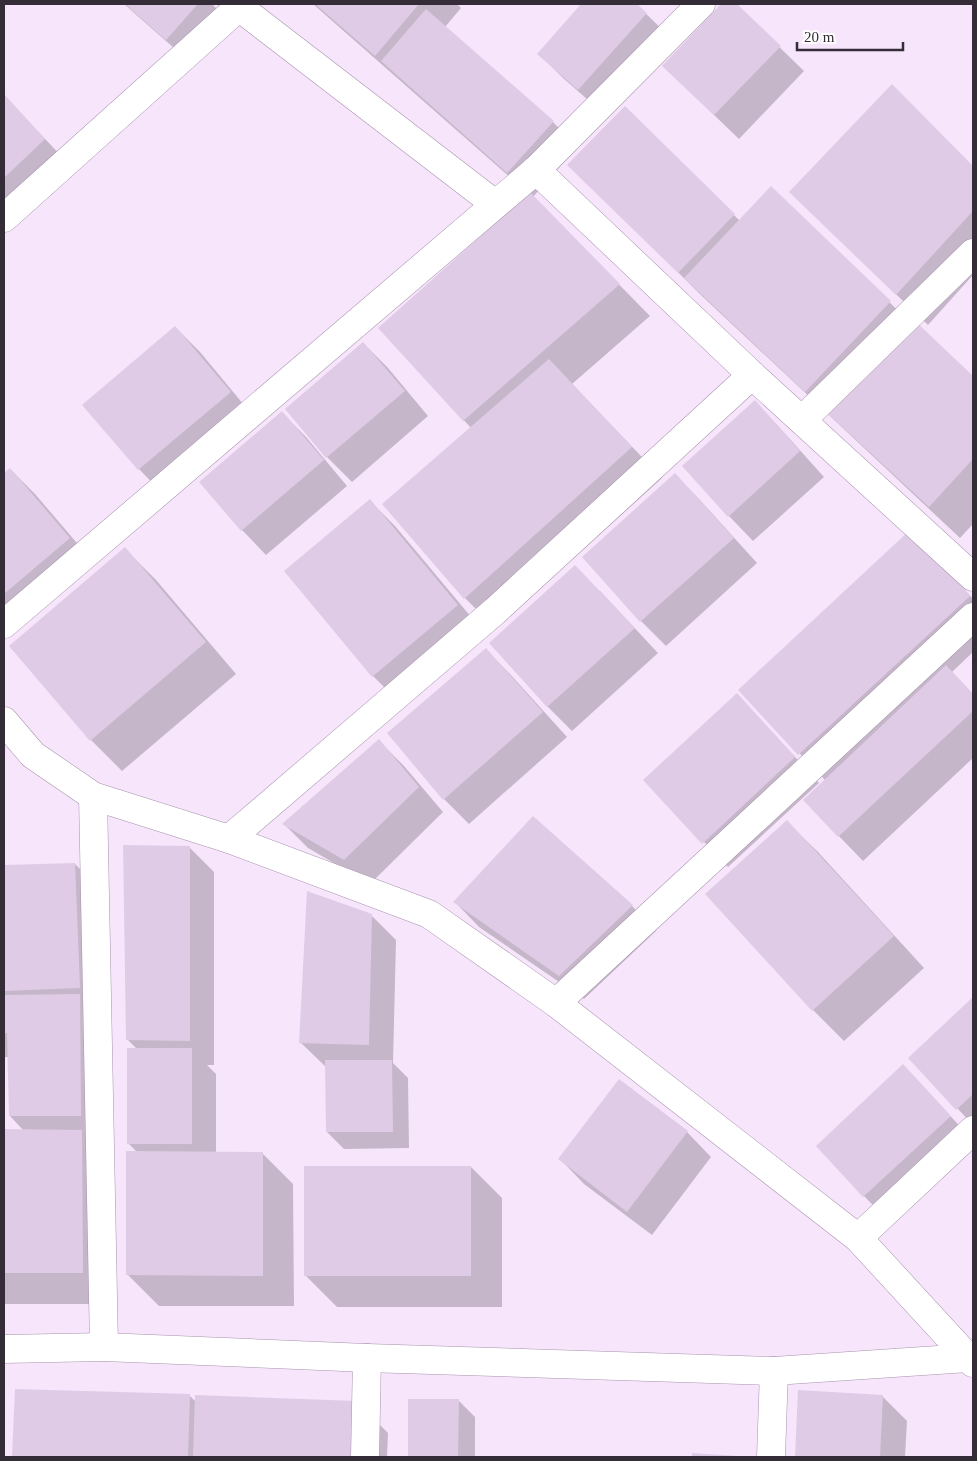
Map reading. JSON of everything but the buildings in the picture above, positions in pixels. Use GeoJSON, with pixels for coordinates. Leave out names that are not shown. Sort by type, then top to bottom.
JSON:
{"type":"FeatureCollection","features":[{"type":"Feature","properties":{"kind":"street"},"geometry":{"type":"LineString","coordinates":[[4,624],[536,170],[701,4]]}},
{"type":"Feature","properties":{"kind":"street"},"geometry":{"type":"LineString","coordinates":[[4,218],[237,5],[495,204]]}},
{"type":"Feature","properties":{"kind":"street"},"geometry":{"type":"LineString","coordinates":[[536,170],[752,375],[973,577]]}},
{"type":"Feature","properties":{"kind":"street"},"geometry":{"type":"LineString","coordinates":[[802,420],[973,253]]}},
{"type":"Feature","properties":{"kind":"street"},"geometry":{"type":"LineString","coordinates":[[229,838],[495,612],[752,375]]}},
{"type":"Feature","properties":{"kind":"street"},"geometry":{"type":"LineString","coordinates":[[556,1003],[973,617]]}},
{"type":"Feature","properties":{"kind":"street"},"geometry":{"type":"LineString","coordinates":[[4,721],[33,755],[93,796],[229,838],[428,914],[556,1003],[858,1238],[970,1360]]}},
{"type":"Feature","properties":{"kind":"street"},"geometry":{"type":"LineString","coordinates":[[4,755],[33,755]]}},
{"type":"Feature","properties":{"kind":"street"},"geometry":{"type":"LineString","coordinates":[[93,796],[104,1347]]}},
{"type":"Feature","properties":{"kind":"street"},"geometry":{"type":"LineString","coordinates":[[858,1238],[973,1130]]}},
{"type":"Feature","properties":{"kind":"street"},"geometry":{"type":"LineString","coordinates":[[4,1349],[104,1347],[367,1358],[774,1371],[970,1360]]}},
{"type":"Feature","properties":{"kind":"street"},"geometry":{"type":"LineString","coordinates":[[365,1457],[367,1358]]}},
{"type":"Feature","properties":{"kind":"street"},"geometry":{"type":"LineString","coordinates":[[770,1457],[774,1371]]}}]}
